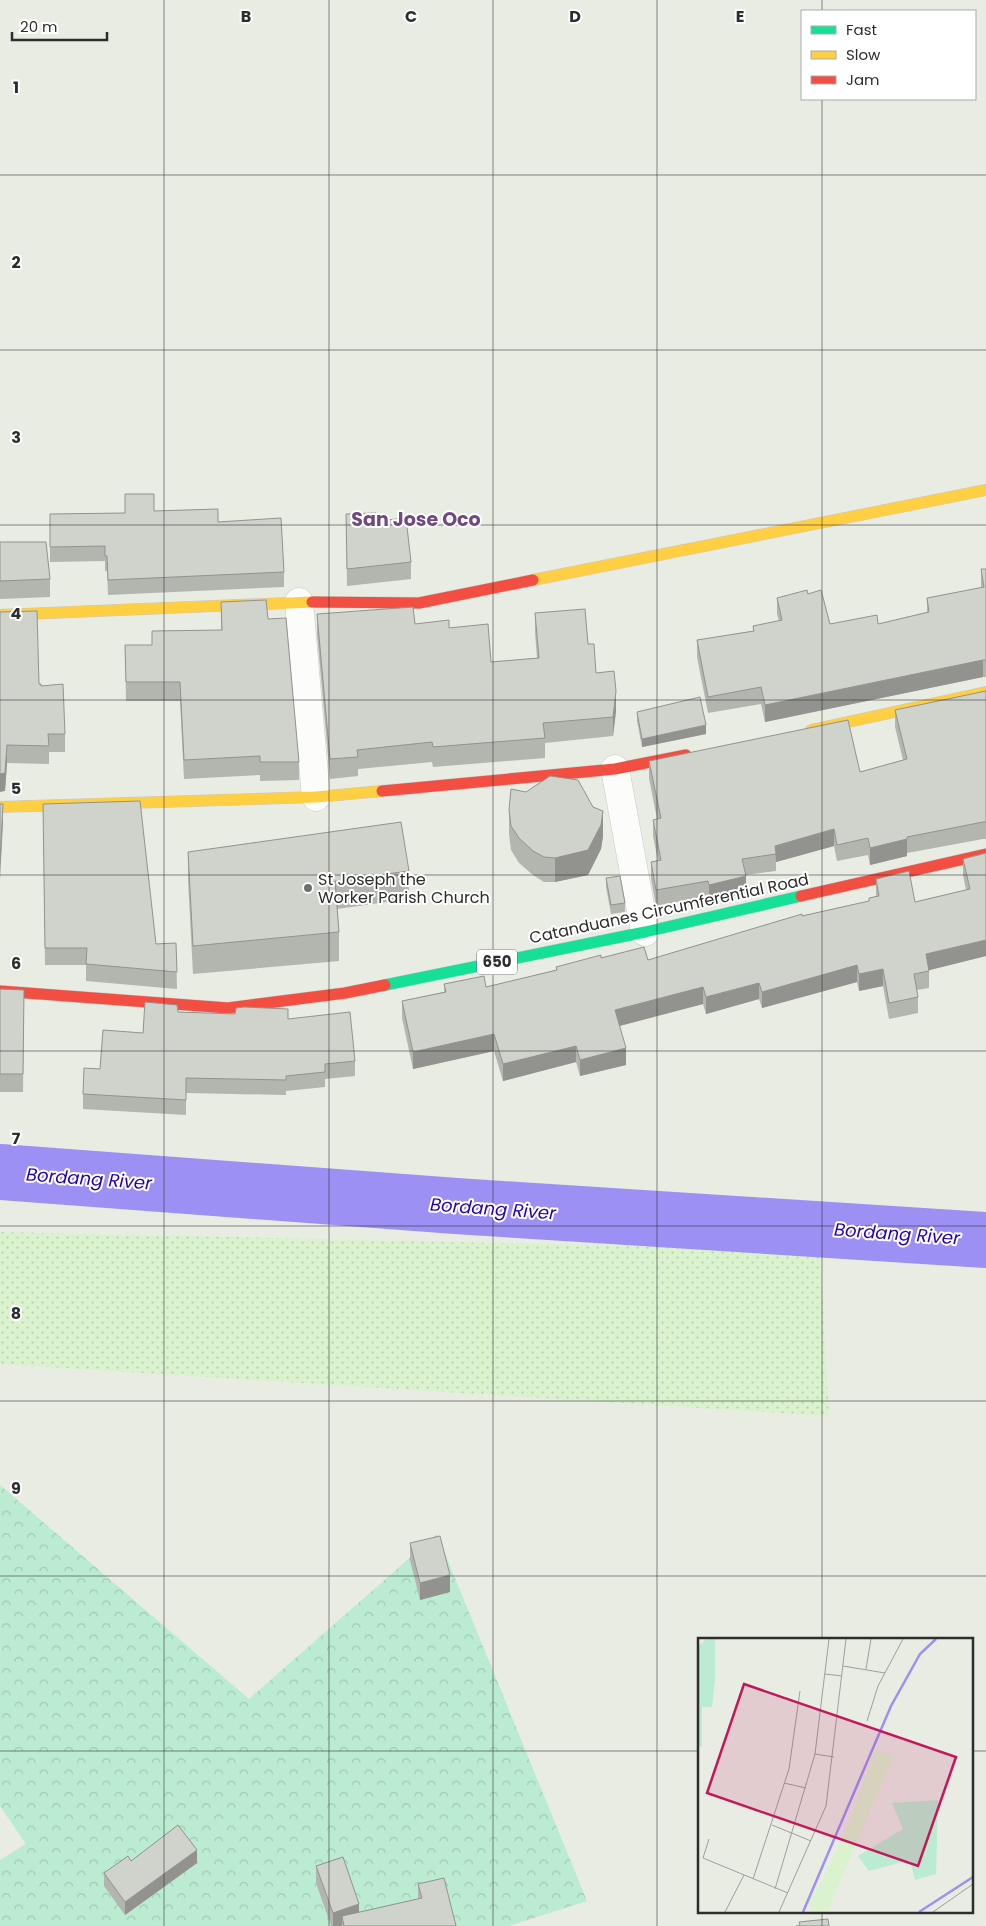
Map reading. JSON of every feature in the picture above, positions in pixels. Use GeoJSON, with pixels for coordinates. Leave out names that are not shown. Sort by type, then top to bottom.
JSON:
{"type":"FeatureCollection","features":[{"type":"Feature","properties":{"kind":"street"},"geometry":{"type":"LineString","coordinates":[[0,616],[299,602],[419,603],[986,490]]}},
{"type":"Feature","properties":{"kind":"street"},"geometry":{"type":"LineString","coordinates":[[299,602],[316,797]]}},
{"type":"Feature","properties":{"kind":"street"},"geometry":{"type":"LineString","coordinates":[[798,732],[986,692]]}},
{"type":"Feature","properties":{"kind":"street"},"geometry":{"type":"LineString","coordinates":[[0,807],[316,797],[615,769],[702,752]]}},
{"type":"Feature","properties":{"kind":"street"},"geometry":{"type":"LineString","coordinates":[[615,769],[645,932]]}},
{"type":"Feature","properties":{"kind":"street","name":"Catanduanes Circumferential Road"},"geometry":{"type":"LineString","coordinates":[[0,991],[228,1008],[345,993],[645,932],[986,854]]}},
{"type":"Feature","properties":{"kind":"green space"},"geometry":{"type":"Polygon","coordinates":[[[0,1485],[249,1699],[437,1534],[587,1901],[509,1926],[0,1926],[0,1860],[26,1844],[0,1806],[0,1485]]]}},
{"type":"Feature","properties":{"kind":"sand"},"geometry":{"type":"Polygon","coordinates":[[[0,1232],[820,1250],[829,1416],[0,1364],[0,1232]]]}},
{"type":"Feature","properties":{"kind":"building"},"geometry":{"type":"Polygon","coordinates":[[[125,494],[154,494],[154,511],[218,509],[218,522],[281,518],[284,572],[108,580],[105,546],[50,547],[50,514],[125,513],[125,494]]]}},
{"type":"Feature","properties":{"kind":"building"},"geometry":{"type":"Polygon","coordinates":[[[376,513],[377,521],[406,518],[411,562],[347,569],[346,514],[376,513]]]}},
{"type":"Feature","properties":{"kind":"building"},"geometry":{"type":"Polygon","coordinates":[[[0,542],[46,542],[50,579],[0,581],[0,542]]]}},
{"type":"Feature","properties":{"kind":"building"},"geometry":{"type":"Polygon","coordinates":[[[981,569],[986,569],[986,660],[765,705],[761,687],[708,697],[697,640],[754,631],[753,626],[782,620],[777,598],[807,590],[808,594],[821,590],[830,624],[877,615],[878,624],[929,612],[927,598],[984,587],[981,569]]]}},
{"type":"Feature","properties":{"kind":"building"},"geometry":{"type":"Polygon","coordinates":[[[266,600],[268,619],[286,618],[299,762],[260,762],[260,756],[184,760],[180,682],[126,682],[125,645],[152,645],[152,631],[222,630],[221,602],[266,600]]]}},
{"type":"Feature","properties":{"kind":"building"},"geometry":{"type":"Polygon","coordinates":[[[413,607],[415,624],[449,620],[449,628],[488,624],[491,662],[539,658],[535,613],[585,609],[588,644],[594,644],[596,673],[614,671],[616,691],[613,717],[543,723],[545,738],[433,747],[432,742],[357,750],[358,757],[330,759],[317,614],[413,607]]]}},
{"type":"Feature","properties":{"kind":"building"},"geometry":{"type":"Polygon","coordinates":[[[37,611],[39,684],[41,686],[63,684],[65,734],[48,734],[49,746],[7,745],[5,773],[0,774],[0,612],[37,611]]]}},
{"type":"Feature","properties":{"kind":"building"},"geometry":{"type":"Polygon","coordinates":[[[986,691],[986,822],[907,837],[907,839],[870,848],[868,838],[837,845],[834,829],[775,846],[776,854],[742,859],[746,876],[709,885],[708,881],[656,890],[651,862],[661,860],[653,820],[661,818],[649,761],[848,720],[860,772],[907,759],[895,710],[986,691]]]}},
{"type":"Feature","properties":{"kind":"building"},"geometry":{"type":"Polygon","coordinates":[[[700,697],[706,725],[642,739],[637,712],[700,697]]]}},
{"type":"Feature","properties":{"kind":"building"},"geometry":{"type":"Polygon","coordinates":[[[550,776],[578,780],[593,807],[603,811],[601,825],[588,850],[555,858],[544,857],[533,851],[519,838],[511,826],[509,810],[511,789],[526,792],[550,776]]]}},
{"type":"Feature","properties":{"kind":"building"},"geometry":{"type":"Polygon","coordinates":[[[140,801],[156,944],[176,943],[177,972],[86,964],[87,948],[45,948],[43,804],[140,801]]]}},
{"type":"Feature","properties":{"kind":"building"},"geometry":{"type":"Polygon","coordinates":[[[0,804],[3,804],[0,861],[0,804]]]}},
{"type":"Feature","properties":{"kind":"building"},"geometry":{"type":"Polygon","coordinates":[[[401,822],[409,871],[335,881],[339,932],[193,946],[188,852],[401,822]]]}},
{"type":"Feature","properties":{"kind":"building"},"geometry":{"type":"Polygon","coordinates":[[[986,853],[986,940],[926,954],[929,971],[914,974],[918,997],[889,1003],[883,969],[859,974],[857,965],[762,992],[759,983],[706,997],[703,987],[615,1010],[626,1048],[580,1060],[576,1046],[503,1064],[494,1034],[413,1052],[402,1001],[446,992],[444,984],[484,976],[486,987],[557,970],[556,967],[601,955],[601,958],[644,947],[648,960],[802,914],[802,916],[869,901],[869,898],[879,896],[876,879],[909,871],[915,902],[970,889],[963,859],[986,853]]]}},
{"type":"Feature","properties":{"kind":"building"},"geometry":{"type":"Polygon","coordinates":[[[620,876],[625,903],[611,905],[606,878],[620,876]]]}},
{"type":"Feature","properties":{"kind":"building"},"geometry":{"type":"Polygon","coordinates":[[[0,989],[24,990],[23,1074],[0,1074],[0,989]]]}},
{"type":"Feature","properties":{"kind":"building"},"geometry":{"type":"Polygon","coordinates":[[[145,1002],[177,1005],[178,1012],[235,1014],[236,1008],[244,1007],[288,1009],[288,1019],[350,1012],[355,1061],[325,1064],[325,1072],[286,1076],[286,1080],[186,1078],[186,1100],[83,1094],[84,1068],[100,1069],[103,1030],[143,1033],[145,1002]]]}},
{"type":"Feature","properties":{"kind":"building"},"geometry":{"type":"Polygon","coordinates":[[[440,1536],[450,1575],[420,1583],[410,1543],[440,1536]]]}},
{"type":"Feature","properties":{"kind":"building"},"geometry":{"type":"Polygon","coordinates":[[[178,1825],[197,1850],[125,1902],[104,1873],[128,1856],[131,1861],[178,1825]]]}},
{"type":"Feature","properties":{"kind":"building"},"geometry":{"type":"Polygon","coordinates":[[[343,1857],[359,1904],[333,1913],[316,1866],[343,1857]]]}},
{"type":"Feature","properties":{"kind":"building"},"geometry":{"type":"Polygon","coordinates":[[[444,1878],[456,1926],[344,1926],[342,1916],[422,1898],[418,1884],[444,1878]]]}},
{"type":"Feature","properties":{"kind":"building"},"geometry":{"type":"Polygon","coordinates":[[[828,1919],[829,1926],[800,1926],[799,1922],[828,1919]]]}},
{"type":"Feature","properties":{"kind":"waterway","name":"Bordang River"},"geometry":{"type":"LineString","coordinates":[[0,1172],[456,1206],[986,1240]]}},
{"type":"Feature","properties":{"kind":"traffic: fast"},"geometry":{"type":"LineString","coordinates":[[385,985],[645,932],[801,896]]}},
{"type":"Feature","properties":{"kind":"traffic: slow"},"geometry":{"type":"LineString","coordinates":[[533,580],[986,490]]}},
{"type":"Feature","properties":{"kind":"traffic: slow"},"geometry":{"type":"LineString","coordinates":[[0,615],[312,602]]}},
{"type":"Feature","properties":{"kind":"traffic: slow"},"geometry":{"type":"LineString","coordinates":[[811,730],[986,692]]}},
{"type":"Feature","properties":{"kind":"traffic: slow"},"geometry":{"type":"LineString","coordinates":[[0,807],[316,797],[382,791]]}},
{"type":"Feature","properties":{"kind":"traffic: jam"},"geometry":{"type":"LineString","coordinates":[[312,602],[419,603],[533,580]]}},
{"type":"Feature","properties":{"kind":"traffic: jam"},"geometry":{"type":"LineString","coordinates":[[382,791],[615,769],[686,755]]}},
{"type":"Feature","properties":{"kind":"traffic: jam"},"geometry":{"type":"LineString","coordinates":[[801,896],[986,854]]}},
{"type":"Feature","properties":{"kind":"traffic: jam"},"geometry":{"type":"LineString","coordinates":[[0,991],[228,1008],[345,993],[385,985]]}},
{"type":"Feature","properties":{"kind":"place","name":"St Joseph the Worker Parish Church"},"geometry":{"type":"Point","coordinates":[308,888]}},
{"type":"Feature","properties":{"kind":"district","name":"San Jose Oco"},"geometry":{"type":"Point","coordinates":[416,519]}}]}
